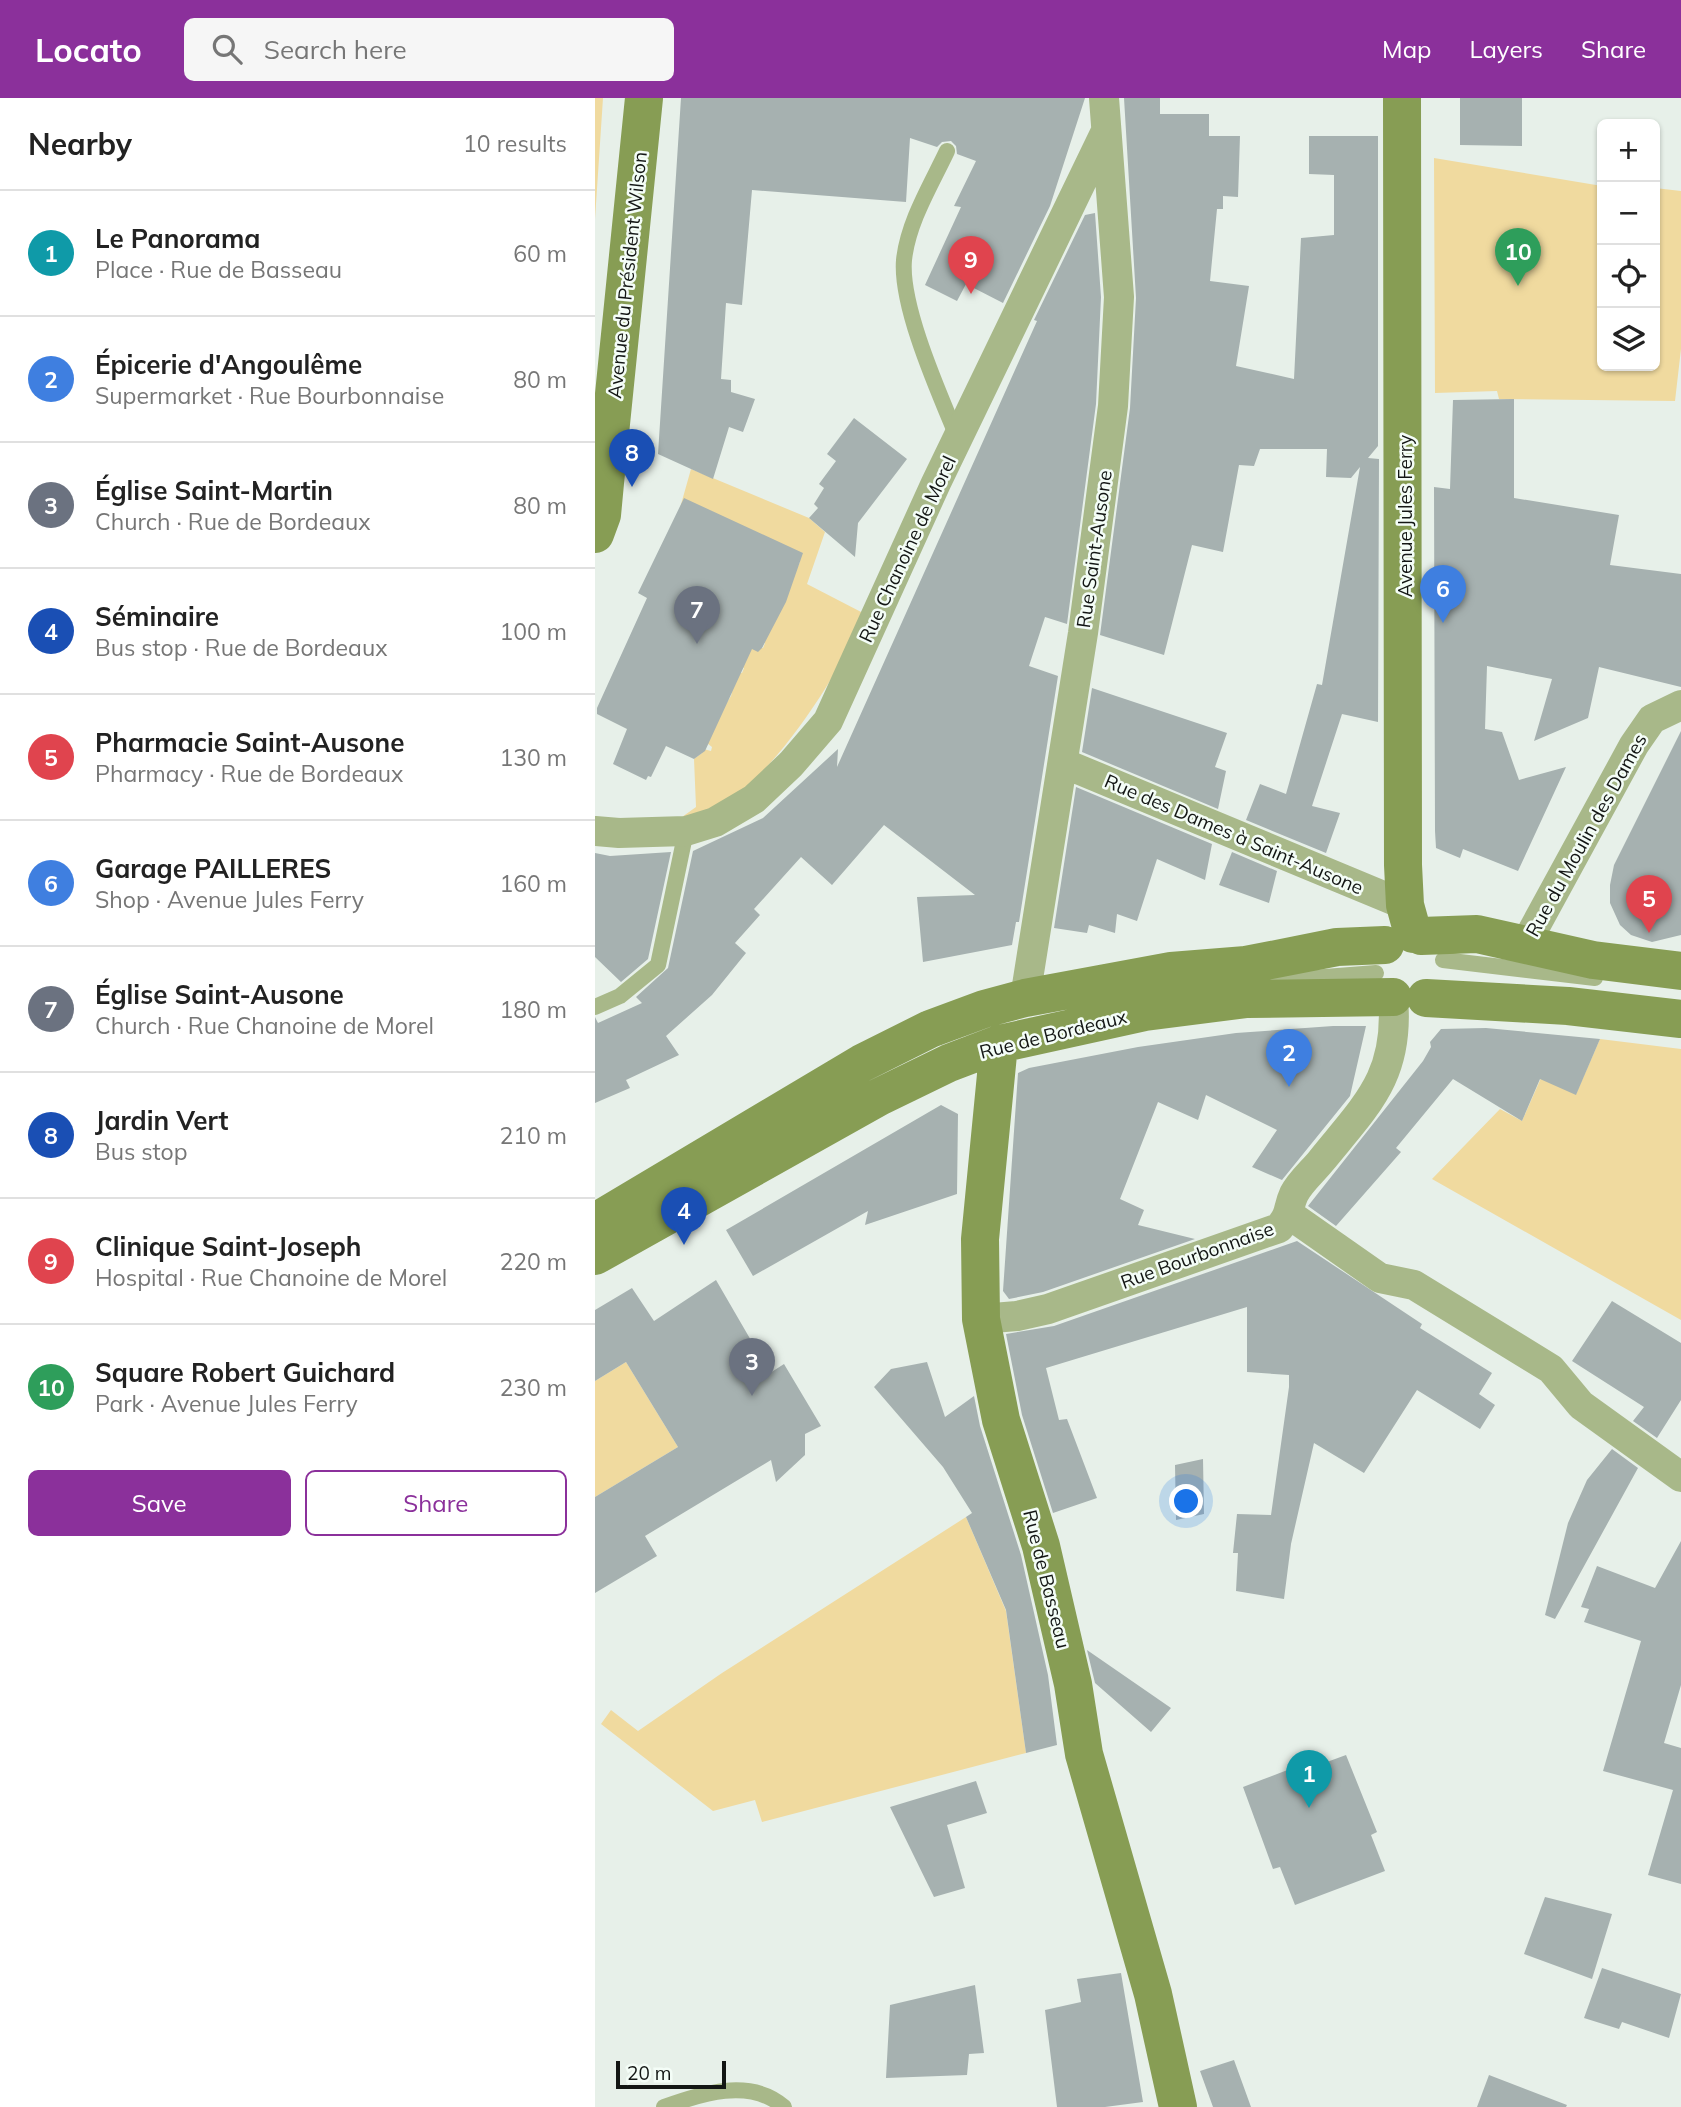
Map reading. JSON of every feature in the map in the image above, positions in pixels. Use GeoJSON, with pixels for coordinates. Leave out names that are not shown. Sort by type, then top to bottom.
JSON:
{"type":"FeatureCollection","features":[{"type":"Feature","properties":{"kind":"street","name":"Avenue du Président Wilson"},"geometry":{"type":"LineString","coordinates":[[595,534],[602,515],[644,98]]}},
{"type":"Feature","properties":{"kind":"street","name":"Rue Saint-Ausone"},"geometry":{"type":"LineString","coordinates":[[1039,1006],[1063,763],[1110,430],[1118,341],[1119,297],[1104,98]]}},
{"type":"Feature","properties":{"kind":"street","name":"Avenue Jules Ferry"},"geometry":{"type":"LineString","coordinates":[[1402,98],[1408,956]]}},
{"type":"Feature","properties":{"kind":"street","name":"Rue Chanoine de Morel"},"geometry":{"type":"LineString","coordinates":[[595,831],[619,834],[686,831],[715,822],[754,799],[828,721],[958,439],[1105,131]]}},
{"type":"Feature","properties":{"kind":"street","name":"Rue du Moulin des Dames"},"geometry":{"type":"LineString","coordinates":[[1526,943],[1634,745],[1652,719],[1681,705]]}},
{"type":"Feature","properties":{"kind":"street","name":"Rue des Dames à Saint-Ausone"},"geometry":{"type":"LineString","coordinates":[[1063,763],[1408,956]]}},
{"type":"Feature","properties":{"kind":"street","name":"Rue de Bordeaux"},"geometry":{"type":"LineString","coordinates":[[595,1256],[914,1079],[999,1044],[1145,1012],[1247,999],[1408,956],[1477,934],[1593,960],[1681,971]]}},
{"type":"Feature","properties":{"kind":"street","name":"Rue de Bordeaux"},"geometry":{"type":"LineString","coordinates":[[595,1222],[862,1063],[929,1029],[1039,1006],[1171,971],[1246,965],[1306,951],[1408,956],[1568,1006],[1681,1019]]}},
{"type":"Feature","properties":{"kind":"street","name":"Rue Bourbonnaise"},"geometry":{"type":"LineString","coordinates":[[981,1319],[1017,1316],[1048,1309],[1279,1228],[1290,1215],[1293,1195],[1364,1108],[1385,1077],[1408,956]]}},
{"type":"Feature","properties":{"kind":"street","name":"Rue de Basseau"},"geometry":{"type":"LineString","coordinates":[[999,1044],[979,1239],[981,1319],[1001,1420],[1041,1546],[1073,1685],[1084,1754],[1153,1994],[1178,2107]]}},
{"type":"Feature","properties":{"kind":"street"},"geometry":{"type":"LineString","coordinates":[[1290,1215],[1380,1278],[1414,1285],[1551,1369],[1581,1405],[1681,1477]]}},
{"type":"Feature","properties":{"kind":"lane"},"geometry":{"type":"LineString","coordinates":[[947,151],[911,232],[904,261],[906,289],[929,368],[958,439]]}},
{"type":"Feature","properties":{"kind":"lane"},"geometry":{"type":"LineString","coordinates":[[595,1007],[620,996],[658,965],[686,831]]}},
{"type":"Feature","properties":{"kind":"lane"},"geometry":{"type":"LineString","coordinates":[[1195,989],[1408,956],[1607,979]]}},
{"type":"Feature","properties":{"kind":"lane"},"geometry":{"type":"LineString","coordinates":[[1634,983],[1681,982]]}},
{"type":"Feature","properties":{"kind":"lane"},"geometry":{"type":"LineString","coordinates":[[999,1044],[1039,1006]]}},
{"type":"Feature","properties":{"kind":"lane"},"geometry":{"type":"LineString","coordinates":[[595,1274],[698,1213],[720,1188]]}},
{"type":"Feature","properties":{"kind":"lane"},"geometry":{"type":"LineString","coordinates":[[663,2107],[705,2092],[741,2090],[784,2107]]}},
{"type":"Feature","properties":{"kind":"shaded area"},"geometry":{"type":"Polygon","coordinates":[[[595,98],[603,98],[595,219],[595,98]]]}},
{"type":"Feature","properties":{"kind":"shaded area"},"geometry":{"type":"Polygon","coordinates":[[[1434,158],[1597,185],[1597,371],[1660,371],[1660,189],[1681,191],[1681,349],[1675,401],[1499,399],[1497,391],[1435,393],[1434,158]]]}},
{"type":"Feature","properties":{"kind":"shaded area"},"geometry":{"type":"Polygon","coordinates":[[[691,469],[809,518],[825,532],[807,584],[865,614],[839,666],[802,724],[781,751],[736,797],[713,812],[682,817],[696,807],[694,759],[702,753],[700,748],[711,751],[712,747],[703,740],[731,696],[737,671],[742,673],[744,668],[740,666],[749,647],[763,648],[763,642],[800,562],[680,508],[691,469]]]}},
{"type":"Feature","properties":{"kind":"shaded area"},"geometry":{"type":"Polygon","coordinates":[[[1600,1039],[1681,1049],[1681,1320],[1432,1179],[1500,1109],[1522,1121],[1541,1078],[1576,1094],[1600,1039]]]}},
{"type":"Feature","properties":{"kind":"shaded area"},"geometry":{"type":"Polygon","coordinates":[[[626,1362],[678,1447],[595,1497],[595,1381],[626,1362]]]}},
{"type":"Feature","properties":{"kind":"shaded area"},"geometry":{"type":"Polygon","coordinates":[[[966,1517],[1006,1611],[1026,1753],[762,1822],[755,1800],[713,1811],[601,1724],[611,1710],[638,1731],[722,1673],[966,1517]]]}},
{"type":"Feature","properties":{"kind":"building"},"geometry":{"type":"Polygon","coordinates":[[[681,98],[1085,98],[1050,206],[1003,303],[966,284],[957,301],[925,285],[961,207],[954,206],[976,161],[957,154],[956,146],[951,141],[942,142],[937,147],[910,138],[906,202],[752,190],[742,305],[726,303],[721,379],[731,380],[731,392],[755,399],[743,432],[729,427],[713,479],[658,454],[681,98]]]}},
{"type":"Feature","properties":{"kind":"building"},"geometry":{"type":"Polygon","coordinates":[[[1124,98],[1160,98],[1160,114],[1209,114],[1209,136],[1240,136],[1238,197],[1223,196],[1223,209],[1217,209],[1210,281],[1249,286],[1236,366],[1294,379],[1301,238],[1334,235],[1334,175],[1309,174],[1309,136],[1378,136],[1378,446],[1368,458],[1379,459],[1378,722],[1342,714],[1312,806],[1340,813],[1326,853],[1246,820],[1260,784],[1286,794],[1317,684],[1322,685],[1360,467],[1351,478],[1326,477],[1327,449],[1260,449],[1254,466],[1239,465],[1223,552],[1192,545],[1164,655],[1100,635],[1130,408],[1136,298],[1124,98]]]}},
{"type":"Feature","properties":{"kind":"building"},"geometry":{"type":"Polygon","coordinates":[[[1460,98],[1522,98],[1522,146],[1460,145],[1460,98]]]}},
{"type":"Feature","properties":{"kind":"building"},"geometry":{"type":"Polygon","coordinates":[[[1095,213],[1101,297],[1096,404],[1067,624],[1045,617],[1029,666],[1058,676],[1019,922],[1016,922],[1012,945],[923,962],[917,897],[975,895],[884,825],[832,885],[801,857],[754,909],[760,915],[735,943],[746,953],[712,995],[666,1036],[679,1055],[626,1080],[630,1088],[595,1103],[595,1017],[598,1023],[642,1003],[636,997],[668,968],[693,851],[763,818],[838,749],[837,767],[1037,321],[1034,320],[1085,215],[1095,213]]]}},
{"type":"Feature","properties":{"kind":"building"},"geometry":{"type":"Polygon","coordinates":[[[1514,399],[1514,498],[1619,515],[1610,565],[1681,574],[1681,687],[1599,667],[1588,718],[1534,741],[1552,679],[1487,666],[1485,729],[1502,732],[1519,780],[1566,767],[1518,871],[1463,849],[1460,858],[1436,848],[1435,831],[1434,487],[1450,489],[1453,400],[1514,399]]]}},
{"type":"Feature","properties":{"kind":"building"},"geometry":{"type":"Polygon","coordinates":[[[854,418],[907,459],[858,523],[855,557],[809,518],[818,508],[814,504],[824,488],[819,484],[836,461],[827,454],[854,418]]]}},
{"type":"Feature","properties":{"kind":"building"},"geometry":{"type":"Polygon","coordinates":[[[684,498],[803,553],[786,602],[762,648],[758,652],[752,649],[705,751],[694,759],[666,746],[651,777],[648,776],[646,780],[613,764],[627,729],[597,714],[597,708],[647,598],[638,593],[684,498]]]}},
{"type":"Feature","properties":{"kind":"building"},"geometry":{"type":"Polygon","coordinates":[[[1092,688],[1227,733],[1215,767],[1226,771],[1218,809],[1082,752],[1092,688]]]}},
{"type":"Feature","properties":{"kind":"building"},"geometry":{"type":"Polygon","coordinates":[[[1681,731],[1681,935],[1652,942],[1631,935],[1620,925],[1610,903],[1610,885],[1614,865],[1681,731]]]}},
{"type":"Feature","properties":{"kind":"building"},"geometry":{"type":"Polygon","coordinates":[[[1076,787],[1212,844],[1205,880],[1157,859],[1137,921],[1117,914],[1115,933],[1089,925],[1087,933],[1054,928],[1076,787]]]}},
{"type":"Feature","properties":{"kind":"building"},"geometry":{"type":"Polygon","coordinates":[[[671,852],[648,959],[621,982],[595,957],[595,853],[610,856],[671,852]]]}},
{"type":"Feature","properties":{"kind":"building"},"geometry":{"type":"Polygon","coordinates":[[[1232,852],[1277,871],[1269,903],[1219,885],[1232,852]]]}},
{"type":"Feature","properties":{"kind":"building"},"geometry":{"type":"Polygon","coordinates":[[[1366,1026],[1350,1096],[1282,1180],[1252,1167],[1277,1130],[1206,1095],[1198,1120],[1158,1102],[1120,1199],[1144,1210],[1138,1225],[1195,1239],[1043,1292],[1009,1299],[1003,1291],[1018,1073],[1029,1068],[1138,1047],[1236,1033],[1366,1026]]]}},
{"type":"Feature","properties":{"kind":"building"},"geometry":{"type":"Polygon","coordinates":[[[1486,1028],[1600,1039],[1576,1095],[1540,1079],[1522,1121],[1453,1079],[1396,1148],[1401,1152],[1336,1226],[1308,1206],[1423,1061],[1431,1047],[1430,1042],[1441,1029],[1486,1028]]]}},
{"type":"Feature","properties":{"kind":"building"},"geometry":{"type":"Polygon","coordinates":[[[941,1105],[958,1114],[957,1194],[865,1225],[868,1211],[753,1276],[726,1230],[941,1105]]]}},
{"type":"Feature","properties":{"kind":"building"},"geometry":{"type":"Polygon","coordinates":[[[1297,1241],[1422,1324],[1420,1328],[1492,1373],[1479,1394],[1495,1405],[1480,1429],[1417,1390],[1364,1473],[1314,1443],[1291,1544],[1284,1599],[1236,1591],[1238,1553],[1233,1553],[1237,1514],[1271,1515],[1289,1387],[1289,1375],[1247,1372],[1247,1307],[1046,1368],[1059,1420],[1067,1419],[1097,1498],[1053,1513],[1022,1415],[1006,1334],[1054,1326],[1297,1241]]]}},
{"type":"Feature","properties":{"kind":"building"},"geometry":{"type":"Polygon","coordinates":[[[716,1280],[770,1373],[784,1364],[821,1426],[805,1434],[805,1455],[776,1482],[771,1460],[645,1536],[657,1556],[595,1593],[595,1497],[678,1447],[626,1362],[595,1381],[595,1310],[632,1288],[654,1321],[716,1280]]]}},
{"type":"Feature","properties":{"kind":"building"},"geometry":{"type":"Polygon","coordinates":[[[1612,1301],[1681,1343],[1681,1400],[1657,1438],[1633,1421],[1644,1407],[1572,1361],[1612,1301]]]}},
{"type":"Feature","properties":{"kind":"building"},"geometry":{"type":"Polygon","coordinates":[[[927,1362],[945,1417],[974,1396],[980,1426],[1021,1555],[1048,1675],[1057,1745],[1026,1753],[1006,1610],[966,1517],[972,1513],[943,1467],[874,1387],[891,1369],[927,1362]]]}},
{"type":"Feature","properties":{"kind":"building"},"geometry":{"type":"Polygon","coordinates":[[[1612,1449],[1638,1468],[1555,1619],[1545,1615],[1568,1523],[1587,1480],[1612,1449]]]}},
{"type":"Feature","properties":{"kind":"building"},"geometry":{"type":"Polygon","coordinates":[[[1203,1459],[1204,1514],[1176,1520],[1175,1465],[1203,1459]]]}},
{"type":"Feature","properties":{"kind":"building"},"geometry":{"type":"Polygon","coordinates":[[[1681,1541],[1681,1685],[1664,1743],[1681,1748],[1681,1884],[1648,1875],[1673,1790],[1603,1771],[1641,1641],[1584,1622],[1589,1609],[1581,1607],[1597,1566],[1655,1588],[1681,1541]]]}},
{"type":"Feature","properties":{"kind":"building"},"geometry":{"type":"Polygon","coordinates":[[[1087,1650],[1171,1708],[1151,1732],[1095,1683],[1087,1650]]]}},
{"type":"Feature","properties":{"kind":"building"},"geometry":{"type":"Polygon","coordinates":[[[1346,1755],[1377,1832],[1371,1835],[1385,1871],[1295,1905],[1280,1867],[1273,1869],[1243,1787],[1303,1764],[1305,1770],[1346,1755]]]}},
{"type":"Feature","properties":{"kind":"building"},"geometry":{"type":"Polygon","coordinates":[[[976,1781],[987,1813],[947,1825],[965,1888],[934,1897],[890,1807],[976,1781]]]}},
{"type":"Feature","properties":{"kind":"building"},"geometry":{"type":"Polygon","coordinates":[[[1545,1897],[1612,1914],[1592,1979],[1524,1954],[1545,1897]]]}},
{"type":"Feature","properties":{"kind":"building"},"geometry":{"type":"Polygon","coordinates":[[[1602,1968],[1681,1994],[1669,2038],[1622,2022],[1619,2029],[1584,2018],[1602,1968]]]}},
{"type":"Feature","properties":{"kind":"building"},"geometry":{"type":"Polygon","coordinates":[[[1121,1973],[1143,2102],[1105,2107],[1057,2107],[1045,2010],[1081,2002],[1077,1979],[1121,1973]]]}},
{"type":"Feature","properties":{"kind":"building"},"geometry":{"type":"Polygon","coordinates":[[[975,1985],[984,2053],[969,2054],[967,2075],[886,2078],[890,2005],[975,1985]]]}},
{"type":"Feature","properties":{"kind":"building"},"geometry":{"type":"Polygon","coordinates":[[[1234,2060],[1251,2107],[1213,2107],[1200,2071],[1234,2060]]]}},
{"type":"Feature","properties":{"kind":"building"},"geometry":{"type":"Polygon","coordinates":[[[1489,2075],[1567,2105],[1477,2107],[1489,2075]]]}},
{"type":"Feature","properties":{"kind":"place","name":"Square Robert Guichard"},"geometry":{"type":"Point","coordinates":[1518,286]}},
{"type":"Feature","properties":{"kind":"place","name":"Clinique Saint-Joseph"},"geometry":{"type":"Point","coordinates":[971,294]}},
{"type":"Feature","properties":{"kind":"place","name":"Jardin Vert"},"geometry":{"type":"Point","coordinates":[632,487]}},
{"type":"Feature","properties":{"kind":"place","name":"Garage PAILLERES"},"geometry":{"type":"Point","coordinates":[1443,623]}},
{"type":"Feature","properties":{"kind":"place","name":"Église Saint-Ausone"},"geometry":{"type":"Point","coordinates":[697,644]}},
{"type":"Feature","properties":{"kind":"place","name":"Pharmacie Saint-Ausone"},"geometry":{"type":"Point","coordinates":[1649,933]}},
{"type":"Feature","properties":{"kind":"place","name":"Épicerie d'Angoulême"},"geometry":{"type":"Point","coordinates":[1289,1087]}},
{"type":"Feature","properties":{"kind":"place","name":"Séminaire"},"geometry":{"type":"Point","coordinates":[684,1245]}},
{"type":"Feature","properties":{"kind":"place","name":"Église Saint-Martin"},"geometry":{"type":"Point","coordinates":[752,1396]}},
{"type":"Feature","properties":{"kind":"place","name":"Le Panorama"},"geometry":{"type":"Point","coordinates":[1309,1808]}}]}
